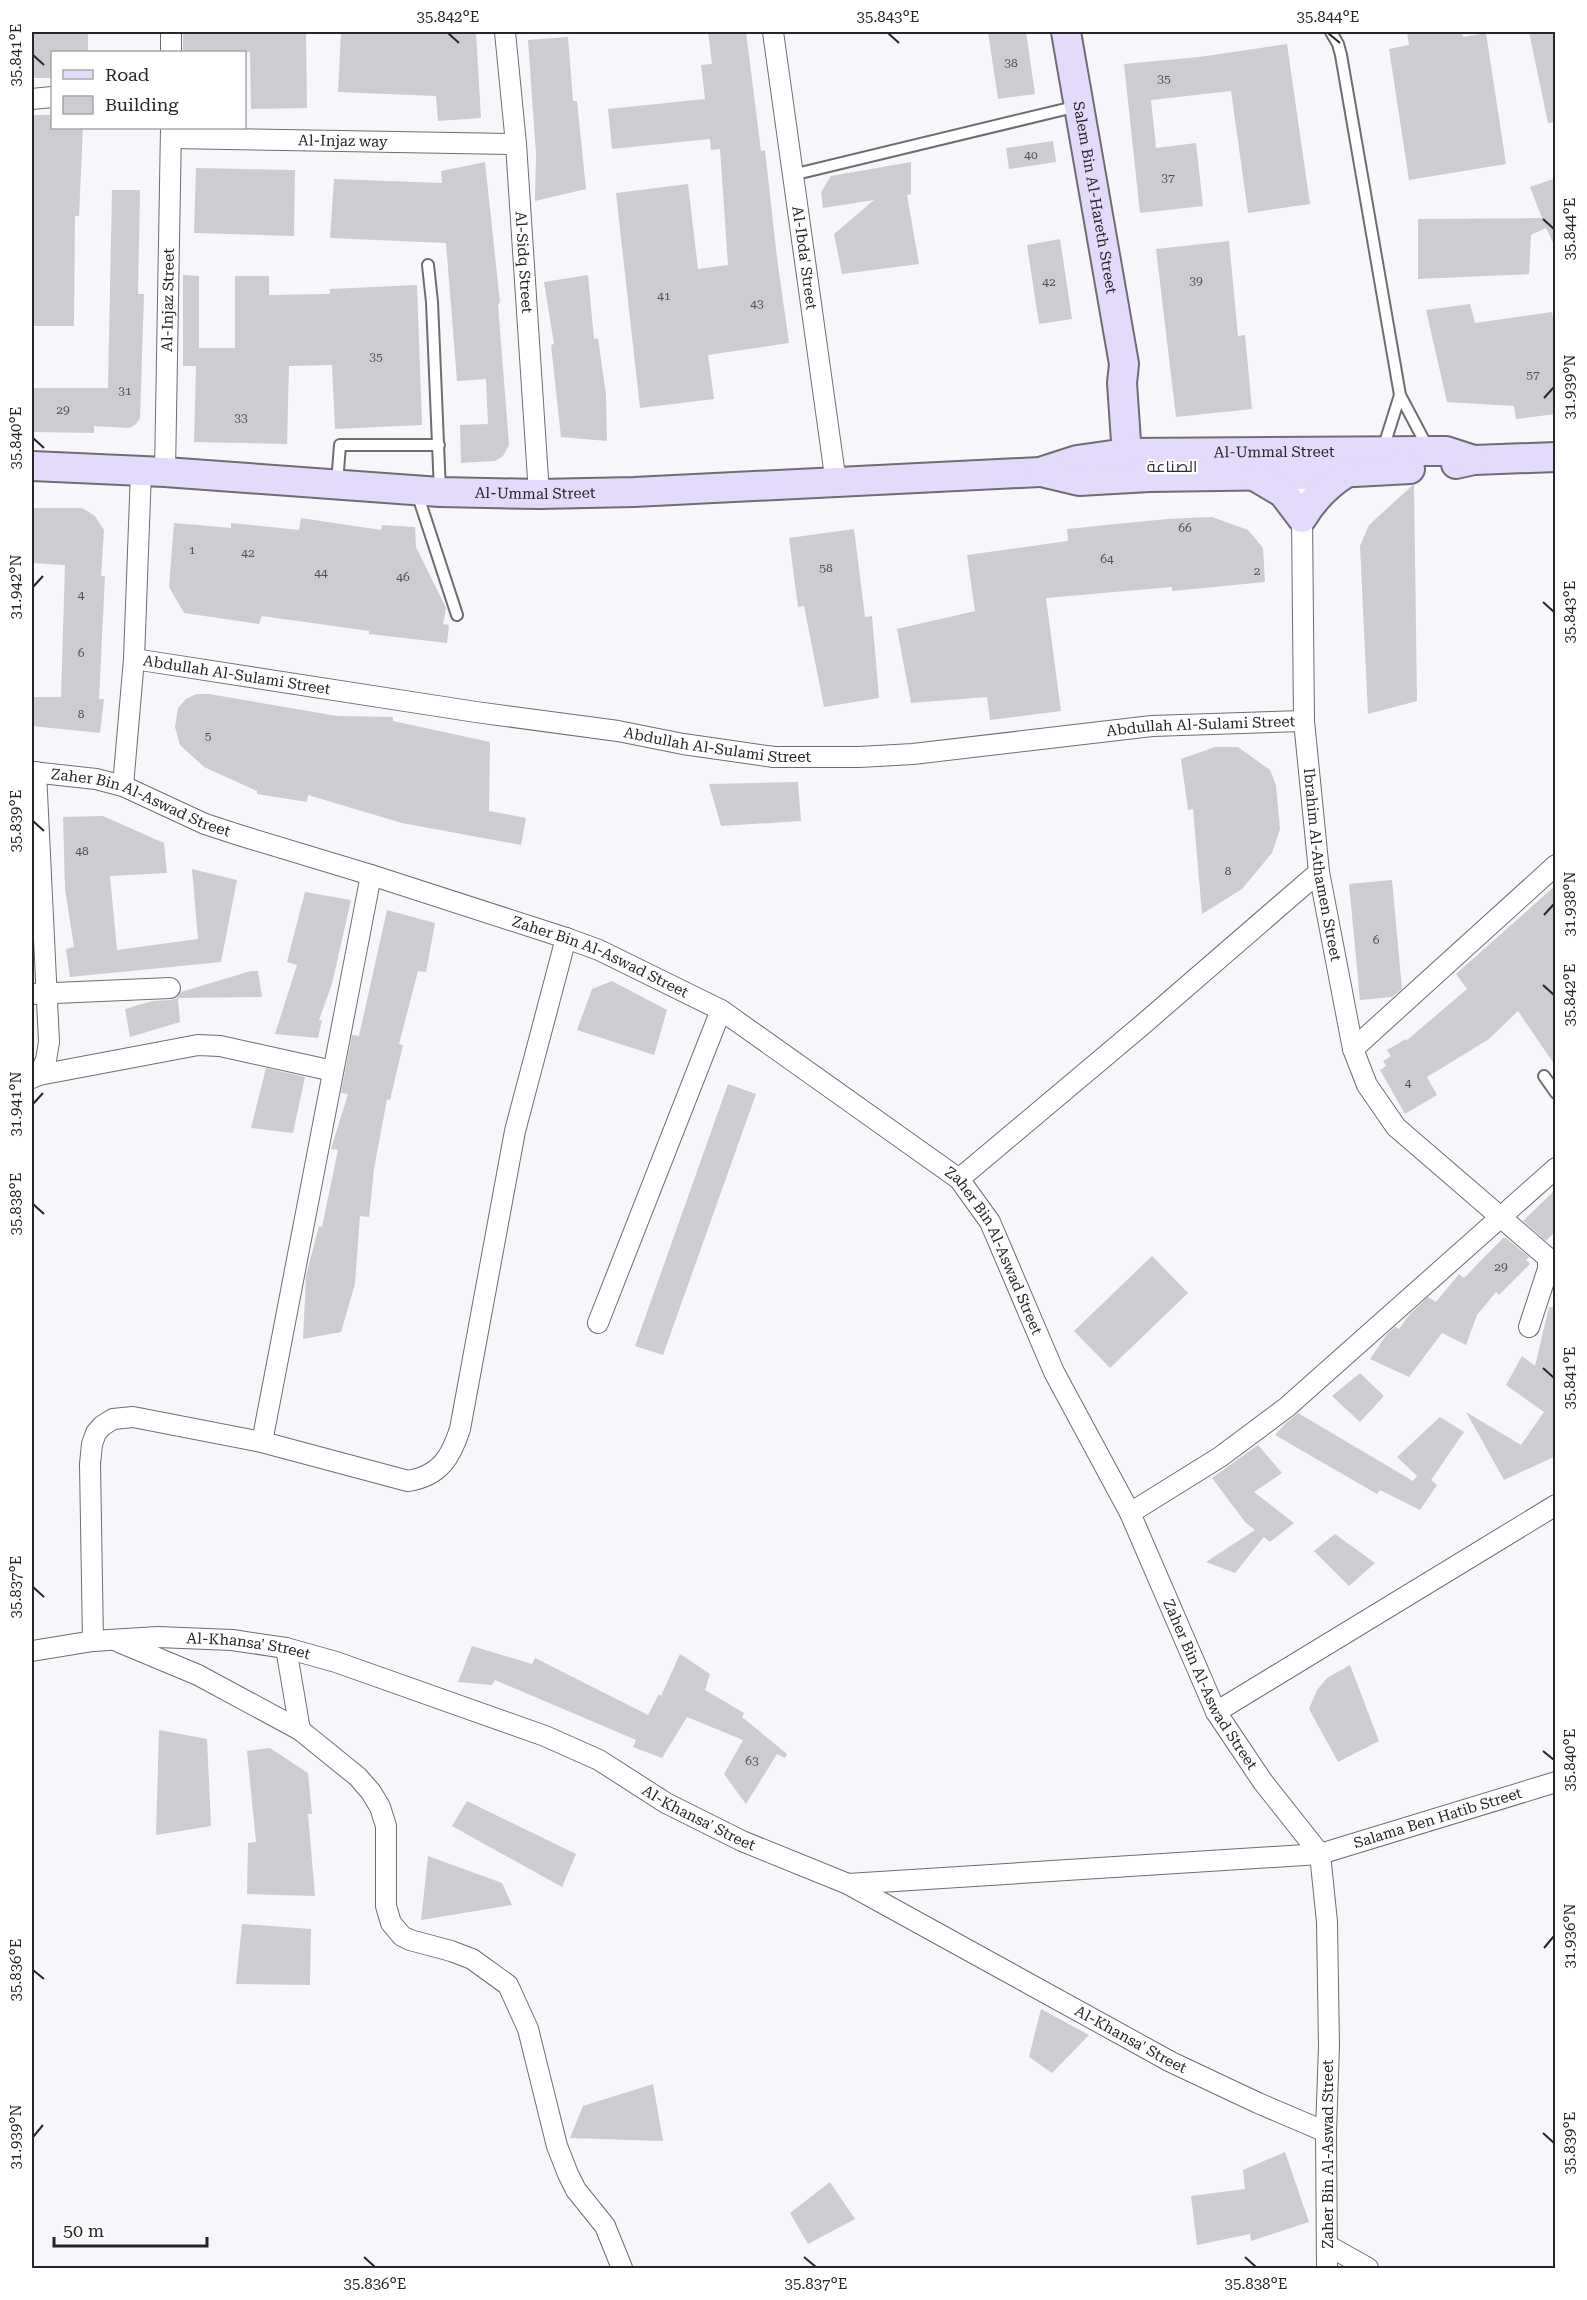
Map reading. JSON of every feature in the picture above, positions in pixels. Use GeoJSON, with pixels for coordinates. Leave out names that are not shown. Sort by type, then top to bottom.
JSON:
{"type":"FeatureCollection","features":[{"type":"Feature","properties":{"kind":"street"},"geometry":{"type":"LineString","coordinates":[[171,32],[171,51]]}},
{"type":"Feature","properties":{"kind":"street","name":"Al-Sidq Street"},"geometry":{"type":"LineString","coordinates":[[505,32],[516,144],[539,494]]}},
{"type":"Feature","properties":{"kind":"street","name":"Al-Ibda' Street"},"geometry":{"type":"LineString","coordinates":[[773,32],[836,483]]}},
{"type":"Feature","properties":{"kind":"street","name":"Salem Bin Al-Hareth Street"},"geometry":{"type":"LineString","coordinates":[[1066,32],[1124,364],[1132,381],[1137,466]]}},
{"type":"Feature","properties":{"kind":"street"},"geometry":{"type":"LineString","coordinates":[[32,99],[51,98]]}},
{"type":"Feature","properties":{"kind":"street","name":"Al-Injaz way"},"geometry":{"type":"LineString","coordinates":[[171,133],[516,144]]}},
{"type":"Feature","properties":{"kind":"street","name":"Al-Injaz Street"},"geometry":{"type":"LineString","coordinates":[[123,786],[153,472],[171,133]]}},
{"type":"Feature","properties":{"kind":"street","name":"Al-Ummal Street"},"geometry":{"type":"LineString","coordinates":[[1137,466],[1298,464],[1383,451],[1446,451],[1474,460]]}},
{"type":"Feature","properties":{"kind":"street","name":"Al-Ummal Street"},"geometry":{"type":"LineString","coordinates":[[32,466],[428,491],[539,494],[634,492],[1040,472],[1077,460],[1256,477],[1298,464],[1346,473],[1447,467],[1474,460],[1556,457]]}},
{"type":"Feature","properties":{"kind":"street","name":"Ibrahim Al-Athamen Street"},"geometry":{"type":"LineString","coordinates":[[1298,464],[1302,518],[1304,721],[1319,872],[1353,1049],[1367,1085],[1396,1127],[1543,1254],[1549,1263],[1529,1327]]}},
{"type":"Feature","properties":{"kind":"street"},"geometry":{"type":"LineString","coordinates":[[1256,477],[1283,493],[1302,518],[1320,492],[1346,473]]}},
{"type":"Feature","properties":{"kind":"street","name":"Abdullah Al-Sulami Street"},"geometry":{"type":"LineString","coordinates":[[134,659],[476,712],[618,730],[683,744],[774,757],[859,757],[913,754],[1152,726],[1304,721]]}},
{"type":"Feature","properties":{"kind":"street"},"geometry":{"type":"LineString","coordinates":[[34,772],[39,994],[49,1042],[46,1060],[35,1076]]}},
{"type":"Feature","properties":{"kind":"street","name":"Zaher Bin Al-Aswad Street"},"geometry":{"type":"LineString","coordinates":[[34,772],[96,779],[123,786],[205,824],[566,938],[642,970],[721,1010],[959,1179],[990,1222],[1054,1372],[1130,1513],[1216,1712],[1263,1782],[1320,1854],[1327,1922],[1329,2046],[1326,2132],[1327,2268]]}},
{"type":"Feature","properties":{"kind":"street"},"geometry":{"type":"LineString","coordinates":[[1353,1049],[1556,865]]}},
{"type":"Feature","properties":{"kind":"street"},"geometry":{"type":"LineString","coordinates":[[959,1179],[1319,872]]}},
{"type":"Feature","properties":{"kind":"street"},"geometry":{"type":"LineString","coordinates":[[262,1442],[371,875]]}},
{"type":"Feature","properties":{"kind":"street"},"geometry":{"type":"LineString","coordinates":[[93,1641],[90,1464],[96,1433],[113,1419],[133,1417],[262,1442],[408,1481],[422,1479],[434,1472],[450,1454],[460,1429],[515,1131],[566,938]]}},
{"type":"Feature","properties":{"kind":"street"},"geometry":{"type":"LineString","coordinates":[[39,994],[170,988]]}},
{"type":"Feature","properties":{"kind":"street"},"geometry":{"type":"LineString","coordinates":[[598,1323],[721,1010]]}},
{"type":"Feature","properties":{"kind":"street"},"geometry":{"type":"LineString","coordinates":[[35,1076],[198,1045],[220,1046],[333,1071]]}},
{"type":"Feature","properties":{"kind":"street"},"geometry":{"type":"LineString","coordinates":[[1130,1513],[1220,1457],[1287,1407],[1556,1168]]}},
{"type":"Feature","properties":{"kind":"street"},"geometry":{"type":"LineString","coordinates":[[1216,1712],[1556,1505]]}},
{"type":"Feature","properties":{"kind":"street","name":"Al-Khansa' Street"},"geometry":{"type":"LineString","coordinates":[[32,1651],[113,1639],[199,1637],[286,1648],[336,1662],[573,1747],[599,1760],[666,1803],[701,1821],[752,1846],[848,1884],[1161,2056],[1249,2099],[1326,2132]]}},
{"type":"Feature","properties":{"kind":"street"},"geometry":{"type":"LineString","coordinates":[[113,1639],[198,1675],[300,1730],[358,1777],[371,1792],[386,1826],[386,1906],[391,1923],[402,1936],[472,1959],[508,1985],[528,2028],[557,2146],[568,2174],[576,2190],[605,2226],[622,2268]]}},
{"type":"Feature","properties":{"kind":"street"},"geometry":{"type":"LineString","coordinates":[[286,1648],[300,1730]]}},
{"type":"Feature","properties":{"kind":"street","name":"Salama Ben Hatib Street"},"geometry":{"type":"LineString","coordinates":[[848,1884],[1320,1854],[1556,1782]]}},
{"type":"Feature","properties":{"kind":"street"},"geometry":{"type":"LineString","coordinates":[[1327,2245],[1368,2268]]}},
{"type":"Feature","properties":{"kind":"lane"},"geometry":{"type":"LineString","coordinates":[[1066,32],[1074,32]]}},
{"type":"Feature","properties":{"kind":"lane"},"geometry":{"type":"LineString","coordinates":[[1331,32],[1341,55],[1400,395],[1429,451]]}},
{"type":"Feature","properties":{"kind":"lane"},"geometry":{"type":"LineString","coordinates":[[792,175],[1078,106]]}},
{"type":"Feature","properties":{"kind":"lane"},"geometry":{"type":"LineString","coordinates":[[428,265],[439,445],[428,491],[457,615]]}},
{"type":"Feature","properties":{"kind":"lane"},"geometry":{"type":"LineString","coordinates":[[1383,451],[1400,395]]}},
{"type":"Feature","properties":{"kind":"lane"},"geometry":{"type":"LineString","coordinates":[[337,484],[340,445],[439,445]]}},
{"type":"Feature","properties":{"kind":"lane"},"geometry":{"type":"LineString","coordinates":[[1544,1076],[1556,1093]]}},
{"type":"Feature","properties":{"kind":"building"},"geometry":{"type":"Polygon","coordinates":[[[32,32],[88,32],[88,51],[51,51],[51,78],[32,78],[32,32]]]}},
{"type":"Feature","properties":{"kind":"building"},"geometry":{"type":"Polygon","coordinates":[[[183,32],[306,32],[307,108],[251,109],[250,52],[183,51],[183,32]]]}},
{"type":"Feature","properties":{"kind":"building"},"geometry":{"type":"Polygon","coordinates":[[[341,32],[476,32],[481,118],[438,121],[436,96],[338,92],[341,32]]]}},
{"type":"Feature","properties":{"kind":"building"},"geometry":{"type":"Polygon","coordinates":[[[708,32],[746,32],[761,151],[765,150],[789,343],[708,355],[714,399],[640,408],[616,193],[688,184],[698,269],[728,265],[720,149],[711,150],[710,139],[612,149],[608,109],[705,99],[701,65],[712,64],[708,32]]]}},
{"type":"Feature","properties":{"kind":"building"},"geometry":{"type":"Polygon","coordinates":[[[988,32],[1026,32],[1035,94],[998,99],[988,32]]]}},
{"type":"Feature","properties":{"kind":"building"},"geometry":{"type":"Polygon","coordinates":[[[1407,32],[1462,32],[1463,37],[1486,33],[1506,164],[1409,180],[1389,49],[1409,45],[1407,32]]]}},
{"type":"Feature","properties":{"kind":"building"},"geometry":{"type":"Polygon","coordinates":[[[1529,32],[1556,32],[1556,122],[1548,123],[1529,32]]]}},
{"type":"Feature","properties":{"kind":"building"},"geometry":{"type":"Polygon","coordinates":[[[568,37],[573,101],[577,101],[586,189],[535,201],[536,154],[528,40],[568,37]]]}},
{"type":"Feature","properties":{"kind":"building"},"geometry":{"type":"Polygon","coordinates":[[[1287,44],[1310,204],[1248,213],[1231,91],[1151,100],[1156,148],[1196,143],[1203,206],[1140,213],[1124,64],[1199,57],[1287,44]]]}},
{"type":"Feature","properties":{"kind":"building"},"geometry":{"type":"Polygon","coordinates":[[[32,115],[51,115],[51,129],[83,129],[79,216],[75,216],[74,326],[32,326],[32,115]]]}},
{"type":"Feature","properties":{"kind":"building"},"geometry":{"type":"Polygon","coordinates":[[[1053,141],[1056,162],[1009,169],[1006,148],[1053,141]]]}},
{"type":"Feature","properties":{"kind":"building"},"geometry":{"type":"Polygon","coordinates":[[[485,162],[500,303],[498,304],[509,445],[503,456],[495,461],[461,463],[460,425],[488,424],[486,379],[457,381],[446,243],[330,238],[334,179],[442,183],[441,171],[485,162]]]}},
{"type":"Feature","properties":{"kind":"building"},"geometry":{"type":"Polygon","coordinates":[[[911,162],[911,194],[907,195],[919,264],[842,274],[834,234],[874,200],[823,208],[821,192],[831,176],[911,162]]]}},
{"type":"Feature","properties":{"kind":"building"},"geometry":{"type":"Polygon","coordinates":[[[196,168],[295,170],[294,236],[194,233],[196,168]]]}},
{"type":"Feature","properties":{"kind":"building"},"geometry":{"type":"Polygon","coordinates":[[[1556,178],[1556,249],[1546,228],[1531,235],[1529,274],[1418,279],[1418,219],[1542,218],[1530,187],[1556,178]]]}},
{"type":"Feature","properties":{"kind":"building"},"geometry":{"type":"Polygon","coordinates":[[[112,190],[140,190],[138,294],[144,294],[140,418],[130,428],[94,426],[94,433],[32,432],[32,388],[108,388],[112,190]]]}},
{"type":"Feature","properties":{"kind":"building"},"geometry":{"type":"Polygon","coordinates":[[[1060,239],[1072,319],[1039,324],[1027,245],[1060,239]]]}},
{"type":"Feature","properties":{"kind":"building"},"geometry":{"type":"Polygon","coordinates":[[[1229,241],[1238,336],[1245,335],[1252,409],[1176,417],[1156,249],[1229,241]]]}},
{"type":"Feature","properties":{"kind":"building"},"geometry":{"type":"Polygon","coordinates":[[[183,275],[199,276],[199,348],[235,348],[235,276],[269,276],[269,295],[330,294],[330,289],[417,285],[422,425],[335,429],[332,365],[289,366],[287,444],[194,442],[196,366],[183,366],[183,275]]]}},
{"type":"Feature","properties":{"kind":"building"},"geometry":{"type":"Polygon","coordinates":[[[588,275],[594,339],[598,338],[606,395],[607,441],[561,437],[551,345],[554,344],[544,282],[588,275]]]}},
{"type":"Feature","properties":{"kind":"building"},"geometry":{"type":"Polygon","coordinates":[[[1470,304],[1475,323],[1552,312],[1556,336],[1556,414],[1516,419],[1514,406],[1447,402],[1426,310],[1470,304]]]}},
{"type":"Feature","properties":{"kind":"building"},"geometry":{"type":"Polygon","coordinates":[[[1414,484],[1417,701],[1368,714],[1360,546],[1369,525],[1414,484]]]}},
{"type":"Feature","properties":{"kind":"building"},"geometry":{"type":"Polygon","coordinates":[[[32,508],[82,508],[95,516],[104,530],[101,576],[105,576],[99,699],[104,699],[100,733],[32,726],[32,697],[61,697],[65,565],[32,563],[32,508]]]}},
{"type":"Feature","properties":{"kind":"building"},"geometry":{"type":"Polygon","coordinates":[[[1212,517],[1248,530],[1263,548],[1265,582],[1172,591],[1172,587],[1046,598],[1061,711],[990,720],[987,697],[911,703],[897,629],[975,611],[967,555],[1068,541],[1067,529],[1212,517]]]}},
{"type":"Feature","properties":{"kind":"building"},"geometry":{"type":"Polygon","coordinates":[[[301,518],[381,530],[382,525],[415,527],[416,547],[446,608],[443,624],[449,625],[447,643],[369,634],[369,631],[262,616],[259,624],[184,613],[169,587],[174,523],[231,528],[231,523],[299,530],[301,518]]]}},
{"type":"Feature","properties":{"kind":"building"},"geometry":{"type":"Polygon","coordinates":[[[854,529],[865,617],[872,616],[879,698],[824,707],[804,606],[798,607],[789,538],[854,529]]]}},
{"type":"Feature","properties":{"kind":"building"},"geometry":{"type":"Polygon","coordinates":[[[196,694],[209,694],[337,716],[393,717],[393,721],[490,742],[489,811],[526,818],[521,845],[402,823],[308,795],[307,802],[257,794],[257,791],[204,767],[180,745],[175,727],[178,708],[186,699],[196,694]]]}},
{"type":"Feature","properties":{"kind":"building"},"geometry":{"type":"Polygon","coordinates":[[[1215,747],[1238,747],[1270,770],[1276,785],[1280,829],[1272,853],[1242,889],[1202,914],[1193,809],[1188,810],[1181,759],[1215,747]]]}},
{"type":"Feature","properties":{"kind":"building"},"geometry":{"type":"Polygon","coordinates":[[[798,782],[801,821],[721,826],[709,784],[798,782]]]}},
{"type":"Feature","properties":{"kind":"building"},"geometry":{"type":"Polygon","coordinates":[[[103,816],[164,843],[167,873],[110,876],[117,950],[198,939],[192,869],[237,880],[221,962],[70,977],[66,949],[74,947],[65,889],[63,817],[103,816]]]}},
{"type":"Feature","properties":{"kind":"building"},"geometry":{"type":"Polygon","coordinates":[[[1392,880],[1402,989],[1392,997],[1360,1000],[1349,884],[1392,880]]]}},
{"type":"Feature","properties":{"kind":"building"},"geometry":{"type":"Polygon","coordinates":[[[1556,885],[1556,1067],[1518,1011],[1489,1039],[1427,1077],[1437,1095],[1405,1114],[1380,1070],[1386,1066],[1383,1061],[1391,1056],[1387,1050],[1406,1039],[1406,1041],[1467,989],[1456,974],[1556,885]]]}},
{"type":"Feature","properties":{"kind":"building"},"geometry":{"type":"Polygon","coordinates":[[[305,892],[351,900],[332,984],[319,1020],[322,1020],[318,1038],[275,1034],[297,965],[287,962],[305,892]]]}},
{"type":"Feature","properties":{"kind":"building"},"geometry":{"type":"Polygon","coordinates":[[[387,910],[435,923],[426,972],[418,971],[399,1044],[403,1045],[390,1100],[387,1099],[374,1169],[369,1217],[360,1216],[355,1284],[341,1332],[303,1339],[306,1276],[319,1226],[322,1227],[338,1150],[331,1149],[348,1094],[341,1093],[352,1035],[359,1036],[387,910]]]}},
{"type":"Feature","properties":{"kind":"building"},"geometry":{"type":"Polygon","coordinates":[[[251,971],[258,971],[262,997],[178,998],[180,1022],[130,1037],[125,1009],[152,1001],[171,1000],[177,998],[181,992],[251,971]]]}},
{"type":"Feature","properties":{"kind":"building"},"geometry":{"type":"Polygon","coordinates":[[[612,981],[667,1010],[654,1055],[577,1030],[592,989],[612,981]]]}},
{"type":"Feature","properties":{"kind":"building"},"geometry":{"type":"Polygon","coordinates":[[[266,1068],[305,1077],[293,1133],[251,1128],[266,1068]]]}},
{"type":"Feature","properties":{"kind":"building"},"geometry":{"type":"Polygon","coordinates":[[[728,1084],[756,1094],[663,1355],[635,1346],[728,1084]]]}},
{"type":"Feature","properties":{"kind":"building"},"geometry":{"type":"Polygon","coordinates":[[[1556,1189],[1556,1231],[1546,1241],[1523,1221],[1556,1189]]]}},
{"type":"Feature","properties":{"kind":"building"},"geometry":{"type":"Polygon","coordinates":[[[1503,1238],[1529,1257],[1526,1260],[1530,1264],[1499,1295],[1496,1292],[1477,1315],[1466,1345],[1442,1333],[1409,1377],[1370,1359],[1387,1334],[1395,1327],[1399,1329],[1410,1314],[1428,1297],[1436,1302],[1459,1274],[1464,1278],[1503,1238]]]}},
{"type":"Feature","properties":{"kind":"building"},"geometry":{"type":"Polygon","coordinates":[[[1152,1256],[1188,1293],[1110,1368],[1074,1331],[1152,1256]]]}},
{"type":"Feature","properties":{"kind":"building"},"geometry":{"type":"Polygon","coordinates":[[[1549,1307],[1556,1307],[1556,1456],[1504,1480],[1466,1412],[1521,1445],[1544,1412],[1506,1385],[1522,1356],[1535,1366],[1549,1307]]]}},
{"type":"Feature","properties":{"kind":"building"},"geometry":{"type":"Polygon","coordinates":[[[1360,1373],[1384,1396],[1360,1422],[1332,1396],[1360,1373]]]}},
{"type":"Feature","properties":{"kind":"building"},"geometry":{"type":"Polygon","coordinates":[[[1298,1413],[1413,1481],[1417,1476],[1397,1457],[1440,1417],[1464,1432],[1431,1480],[1437,1485],[1420,1510],[1380,1490],[1377,1494],[1275,1435],[1298,1413]]]}},
{"type":"Feature","properties":{"kind":"building"},"geometry":{"type":"Polygon","coordinates":[[[1258,1445],[1282,1473],[1254,1492],[1294,1523],[1270,1542],[1264,1537],[1235,1573],[1206,1562],[1255,1530],[1245,1522],[1212,1478],[1258,1445]]]}},
{"type":"Feature","properties":{"kind":"building"},"geometry":{"type":"Polygon","coordinates":[[[1335,1534],[1375,1563],[1349,1586],[1314,1551],[1335,1534]]]}},
{"type":"Feature","properties":{"kind":"building"},"geometry":{"type":"Polygon","coordinates":[[[472,1646],[532,1664],[535,1658],[648,1715],[659,1694],[661,1696],[680,1654],[710,1674],[705,1690],[744,1713],[742,1717],[787,1754],[785,1758],[777,1754],[746,1804],[724,1774],[743,1740],[687,1717],[662,1758],[633,1747],[636,1740],[495,1680],[492,1685],[458,1682],[472,1646]]]}},
{"type":"Feature","properties":{"kind":"building"},"geometry":{"type":"Polygon","coordinates":[[[1350,1665],[1379,1741],[1338,1762],[1309,1709],[1317,1690],[1327,1678],[1350,1665]]]}},
{"type":"Feature","properties":{"kind":"building"},"geometry":{"type":"Polygon","coordinates":[[[159,1730],[207,1739],[211,1826],[156,1835],[159,1730]]]}},
{"type":"Feature","properties":{"kind":"building"},"geometry":{"type":"Polygon","coordinates":[[[270,1748],[308,1773],[312,1814],[308,1814],[315,1896],[247,1894],[248,1843],[256,1842],[247,1751],[270,1748]]]}},
{"type":"Feature","properties":{"kind":"building"},"geometry":{"type":"Polygon","coordinates":[[[467,1801],[576,1854],[562,1887],[452,1826],[467,1801]]]}},
{"type":"Feature","properties":{"kind":"building"},"geometry":{"type":"Polygon","coordinates":[[[428,1856],[502,1883],[512,1905],[421,1920],[428,1856]]]}},
{"type":"Feature","properties":{"kind":"building"},"geometry":{"type":"Polygon","coordinates":[[[242,1924],[311,1929],[310,1985],[236,1984],[242,1924]]]}},
{"type":"Feature","properties":{"kind":"building"},"geometry":{"type":"Polygon","coordinates":[[[1041,2009],[1089,2035],[1052,2073],[1029,2057],[1041,2009]]]}},
{"type":"Feature","properties":{"kind":"building"},"geometry":{"type":"Polygon","coordinates":[[[653,2084],[663,2141],[570,2138],[583,2106],[653,2084]]]}},
{"type":"Feature","properties":{"kind":"building"},"geometry":{"type":"Polygon","coordinates":[[[1285,2152],[1309,2222],[1251,2241],[1250,2234],[1197,2245],[1191,2196],[1245,2189],[1243,2170],[1285,2152]]]}},
{"type":"Feature","properties":{"kind":"building"},"geometry":{"type":"Polygon","coordinates":[[[830,2182],[855,2219],[808,2244],[790,2213],[830,2182]]]}},
{"type":"Feature","properties":{"kind":"district","name":"الصناعة"},"geometry":{"type":"Point","coordinates":[1172,466]}}]}
